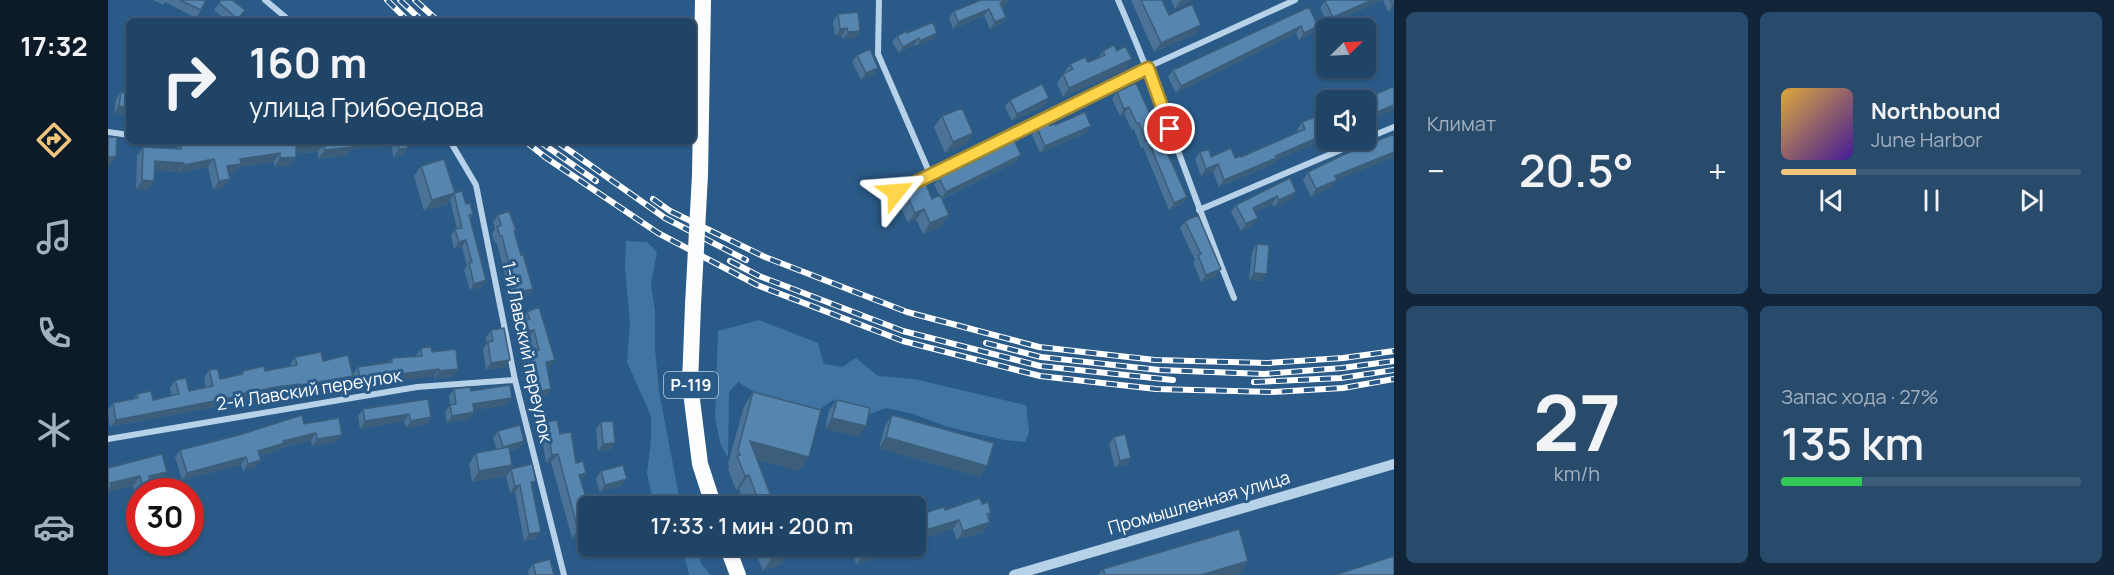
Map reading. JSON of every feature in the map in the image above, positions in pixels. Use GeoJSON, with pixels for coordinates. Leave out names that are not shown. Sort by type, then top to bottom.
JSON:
{"type":"FeatureCollection","features":[{"type":"Feature","properties":{"kind":"highway","name":"Р-119"},"geometry":{"type":"LineString","coordinates":[[703,0],[700,176],[690,384],[700,464],[710,496]]}},
{"type":"Feature","properties":{"kind":"highway"},"geometry":{"type":"LineString","coordinates":[[731,556],[738,575]]}},
{"type":"Feature","properties":{"kind":"street"},"geometry":{"type":"LineString","coordinates":[[265,0],[286,18]]}},
{"type":"Feature","properties":{"kind":"street"},"geometry":{"type":"LineString","coordinates":[[879,0],[878,54],[930,174]]}},
{"type":"Feature","properties":{"kind":"street"},"geometry":{"type":"LineString","coordinates":[[1118,0],[1148,68],[1199,210],[1234,297]]}},
{"type":"Feature","properties":{"kind":"street"},"geometry":{"type":"LineString","coordinates":[[896,192],[1148,68],[1295,0]]}},
{"type":"Feature","properties":{"kind":"street"},"geometry":{"type":"LineString","coordinates":[[1376,134],[1394,127]]}},
{"type":"Feature","properties":{"kind":"street"},"geometry":{"type":"LineString","coordinates":[[108,132],[126,135]]}},
{"type":"Feature","properties":{"kind":"street","name":"1-й Лавский переулок"},"geometry":{"type":"LineString","coordinates":[[452,144],[476,185],[515,380],[564,575]]}},
{"type":"Feature","properties":{"kind":"street"},"geometry":{"type":"LineString","coordinates":[[1199,210],[1338,150]]}},
{"type":"Feature","properties":{"kind":"street","name":"2-й Лавский переулок"},"geometry":{"type":"LineString","coordinates":[[108,439],[417,387],[515,380]]}},
{"type":"Feature","properties":{"kind":"street","name":"Промышленная улица"},"geometry":{"type":"LineString","coordinates":[[1014,575],[1394,464]]}},
{"type":"Feature","properties":{"kind":"shaded area"},"geometry":{"type":"Polygon","coordinates":[[[626,241],[647,242],[657,252],[651,284],[655,311],[655,348],[659,391],[679,496],[652,496],[647,473],[651,416],[627,362],[630,324],[625,269],[626,241]]]}},
{"type":"Feature","properties":{"kind":"shaded area"},"geometry":{"type":"Polygon","coordinates":[[[759,320],[818,343],[824,364],[842,367],[856,358],[878,376],[914,379],[1026,405],[1029,432],[1025,442],[1004,440],[948,427],[913,414],[886,408],[867,415],[833,400],[815,413],[761,396],[738,382],[729,392],[728,458],[720,443],[715,417],[718,331],[759,320]]]}},
{"type":"Feature","properties":{"kind":"shaded area"},"geometry":{"type":"Polygon","coordinates":[[[684,556],[701,556],[700,562],[711,575],[689,575],[684,556]]]}},
{"type":"Feature","properties":{"kind":"building"},"geometry":{"type":"Polygon","coordinates":[[[180,0],[206,0],[201,10],[180,0]]]}},
{"type":"Feature","properties":{"kind":"building"},"geometry":{"type":"Polygon","coordinates":[[[221,0],[232,0],[245,10],[237,18],[219,3],[221,0]]]}},
{"type":"Feature","properties":{"kind":"building"},"geometry":{"type":"Polygon","coordinates":[[[981,0],[1007,0],[1000,3],[1006,17],[995,22],[989,9],[958,22],[954,11],[981,0]]]}},
{"type":"Feature","properties":{"kind":"building"},"geometry":{"type":"Polygon","coordinates":[[[1141,0],[1162,0],[1169,15],[1192,4],[1201,25],[1161,43],[1141,0]]]}},
{"type":"Feature","properties":{"kind":"building"},"geometry":{"type":"Polygon","coordinates":[[[1372,0],[1333,17],[1325,1],[1372,0]]]}},
{"type":"Feature","properties":{"kind":"building"},"geometry":{"type":"Polygon","coordinates":[[[1309,7],[1316,22],[1316,27],[1304,33],[1301,26],[1181,86],[1173,70],[1309,7]]]}},
{"type":"Feature","properties":{"kind":"building"},"geometry":{"type":"Polygon","coordinates":[[[858,12],[860,31],[848,32],[847,28],[840,29],[838,14],[858,12]]]}},
{"type":"Feature","properties":{"kind":"building"},"geometry":{"type":"Polygon","coordinates":[[[933,22],[937,33],[920,41],[919,38],[903,47],[897,36],[933,22]]]}},
{"type":"Feature","properties":{"kind":"building"},"geometry":{"type":"Polygon","coordinates":[[[1114,45],[1117,51],[1125,46],[1132,59],[1069,88],[1063,74],[1073,69],[1070,64],[1085,57],[1088,62],[1105,55],[1103,51],[1114,45]]]}},
{"type":"Feature","properties":{"kind":"building"},"geometry":{"type":"Polygon","coordinates":[[[870,49],[878,68],[866,73],[857,55],[870,49]]]}},
{"type":"Feature","properties":{"kind":"building"},"geometry":{"type":"Polygon","coordinates":[[[1136,83],[1187,197],[1174,203],[1148,140],[1146,141],[1129,107],[1124,109],[1117,92],[1136,83]]]}},
{"type":"Feature","properties":{"kind":"building"},"geometry":{"type":"Polygon","coordinates":[[[1042,84],[1049,98],[1017,114],[1010,100],[1042,84]]]}},
{"type":"Feature","properties":{"kind":"building"},"geometry":{"type":"Polygon","coordinates":[[[1394,86],[1394,105],[1376,112],[1376,94],[1394,86]]]}},
{"type":"Feature","properties":{"kind":"building"},"geometry":{"type":"Polygon","coordinates":[[[121,92],[126,93],[126,107],[119,106],[121,92]]]}},
{"type":"Feature","properties":{"kind":"building"},"geometry":{"type":"Polygon","coordinates":[[[962,108],[973,133],[953,142],[942,116],[962,108]]]}},
{"type":"Feature","properties":{"kind":"building"},"geometry":{"type":"Polygon","coordinates":[[[1085,112],[1091,126],[1045,146],[1037,128],[1048,122],[1050,126],[1055,123],[1055,125],[1085,112]]]}},
{"type":"Feature","properties":{"kind":"building"},"geometry":{"type":"Polygon","coordinates":[[[1316,117],[1316,138],[1224,180],[1218,164],[1206,169],[1200,152],[1209,149],[1211,157],[1231,148],[1235,158],[1241,157],[1305,129],[1302,122],[1316,117]]]}},
{"type":"Feature","properties":{"kind":"building"},"geometry":{"type":"Polygon","coordinates":[[[1394,134],[1394,152],[1335,176],[1337,180],[1316,189],[1308,172],[1355,150],[1376,150],[1376,141],[1394,134]]]}},
{"type":"Feature","properties":{"kind":"building"},"geometry":{"type":"Polygon","coordinates":[[[108,137],[117,137],[116,157],[108,157],[108,137]]]}},
{"type":"Feature","properties":{"kind":"building"},"geometry":{"type":"Polygon","coordinates":[[[1014,140],[1021,155],[946,192],[939,178],[1014,140]]]}},
{"type":"Feature","properties":{"kind":"building"},"geometry":{"type":"Polygon","coordinates":[[[180,144],[310,144],[296,145],[296,157],[280,158],[280,153],[240,159],[241,164],[227,166],[230,179],[219,181],[214,159],[184,165],[184,163],[155,161],[154,181],[142,180],[143,147],[181,149],[180,144]]]}},
{"type":"Feature","properties":{"kind":"building"},"geometry":{"type":"Polygon","coordinates":[[[324,144],[352,144],[353,147],[325,150],[324,144]]]}},
{"type":"Feature","properties":{"kind":"building"},"geometry":{"type":"Polygon","coordinates":[[[398,144],[407,144],[408,148],[399,149],[398,144]]]}},
{"type":"Feature","properties":{"kind":"building"},"geometry":{"type":"Polygon","coordinates":[[[444,159],[455,193],[432,200],[421,166],[444,159]]]}},
{"type":"Feature","properties":{"kind":"building"},"geometry":{"type":"Polygon","coordinates":[[[1290,178],[1296,192],[1279,200],[1277,196],[1253,208],[1258,218],[1246,224],[1236,205],[1290,178]]]}},
{"type":"Feature","properties":{"kind":"building"},"geometry":{"type":"Polygon","coordinates":[[[925,182],[932,199],[940,195],[949,215],[930,223],[924,209],[915,213],[905,191],[925,182]]]}},
{"type":"Feature","properties":{"kind":"building"},"geometry":{"type":"Polygon","coordinates":[[[462,191],[466,204],[470,203],[473,214],[469,215],[486,280],[474,284],[469,263],[472,262],[466,240],[459,242],[455,229],[462,228],[454,193],[462,191]]]}},
{"type":"Feature","properties":{"kind":"building"},"geometry":{"type":"Polygon","coordinates":[[[509,211],[533,289],[516,292],[502,236],[497,227],[501,225],[498,215],[509,211]]]}},
{"type":"Feature","properties":{"kind":"building"},"geometry":{"type":"Polygon","coordinates":[[[1198,215],[1221,269],[1206,275],[1198,255],[1201,254],[1185,221],[1198,215]]]}},
{"type":"Feature","properties":{"kind":"building"},"geometry":{"type":"Polygon","coordinates":[[[1257,244],[1269,245],[1267,274],[1254,273],[1257,244]]]}},
{"type":"Feature","properties":{"kind":"building"},"geometry":{"type":"Polygon","coordinates":[[[539,307],[555,360],[546,362],[551,389],[540,391],[535,365],[532,366],[528,353],[539,350],[534,330],[529,331],[525,321],[530,319],[527,312],[539,307]]]}},
{"type":"Feature","properties":{"kind":"building"},"geometry":{"type":"Polygon","coordinates":[[[504,328],[510,360],[491,363],[488,342],[493,341],[491,330],[504,328]]]}},
{"type":"Feature","properties":{"kind":"building"},"geometry":{"type":"Polygon","coordinates":[[[431,347],[432,352],[456,349],[458,369],[439,371],[439,369],[360,379],[358,367],[392,362],[392,358],[422,356],[421,348],[431,347]]]}},
{"type":"Feature","properties":{"kind":"building"},"geometry":{"type":"Polygon","coordinates":[[[321,352],[323,361],[348,355],[353,376],[277,387],[116,420],[113,403],[138,398],[137,394],[151,391],[153,400],[179,394],[175,380],[186,378],[189,391],[213,386],[209,370],[218,369],[220,379],[264,366],[265,371],[297,365],[295,357],[321,352]]]}},
{"type":"Feature","properties":{"kind":"building"},"geometry":{"type":"Polygon","coordinates":[[[510,385],[512,398],[473,404],[474,412],[452,416],[450,405],[456,404],[454,389],[470,387],[471,391],[510,385]]]}},
{"type":"Feature","properties":{"kind":"building"},"geometry":{"type":"Polygon","coordinates":[[[753,392],[821,410],[809,457],[750,441],[771,496],[749,496],[756,494],[749,475],[745,476],[737,456],[740,455],[738,450],[753,392]]]}},
{"type":"Feature","properties":{"kind":"building"},"geometry":{"type":"Polygon","coordinates":[[[428,399],[431,417],[411,421],[409,414],[365,421],[363,409],[428,399]]]}},
{"type":"Feature","properties":{"kind":"building"},"geometry":{"type":"Polygon","coordinates":[[[837,400],[870,408],[866,426],[832,418],[837,400]]]}},
{"type":"Feature","properties":{"kind":"building"},"geometry":{"type":"Polygon","coordinates":[[[302,415],[304,424],[339,418],[342,435],[317,439],[316,433],[283,441],[284,443],[258,451],[261,460],[248,464],[246,457],[187,473],[180,450],[239,435],[302,415]]]}},
{"type":"Feature","properties":{"kind":"building"},"geometry":{"type":"Polygon","coordinates":[[[892,415],[994,443],[987,466],[886,437],[892,415]]]}},
{"type":"Feature","properties":{"kind":"building"},"geometry":{"type":"Polygon","coordinates":[[[557,420],[560,434],[571,432],[576,463],[583,461],[586,473],[579,475],[586,496],[578,496],[578,530],[558,454],[552,455],[547,422],[557,420]]]}},
{"type":"Feature","properties":{"kind":"building"},"geometry":{"type":"Polygon","coordinates":[[[613,421],[615,443],[603,444],[601,422],[613,421]]]}},
{"type":"Feature","properties":{"kind":"building"},"geometry":{"type":"Polygon","coordinates":[[[520,425],[524,441],[503,447],[498,431],[520,425]]]}},
{"type":"Feature","properties":{"kind":"building"},"geometry":{"type":"Polygon","coordinates":[[[1125,434],[1131,458],[1120,461],[1114,437],[1125,434]]]}},
{"type":"Feature","properties":{"kind":"building"},"geometry":{"type":"Polygon","coordinates":[[[509,447],[512,465],[479,471],[476,453],[509,447]]]}},
{"type":"Feature","properties":{"kind":"building"},"geometry":{"type":"Polygon","coordinates":[[[162,454],[167,472],[149,476],[149,478],[140,478],[140,476],[126,478],[110,483],[111,487],[108,488],[108,468],[162,454]]]}},
{"type":"Feature","properties":{"kind":"building"},"geometry":{"type":"Polygon","coordinates":[[[532,464],[536,481],[531,482],[541,532],[529,534],[520,485],[515,486],[511,469],[532,464]]]}},
{"type":"Feature","properties":{"kind":"building"},"geometry":{"type":"Polygon","coordinates":[[[623,465],[627,479],[605,485],[601,471],[623,465]]]}},
{"type":"Feature","properties":{"kind":"building"},"geometry":{"type":"Polygon","coordinates":[[[980,498],[982,504],[988,502],[991,513],[987,514],[990,522],[963,531],[959,520],[926,530],[926,513],[944,507],[945,510],[980,498]]]}},
{"type":"Feature","properties":{"kind":"building"},"geometry":{"type":"Polygon","coordinates":[[[1239,529],[1248,561],[1201,575],[1105,575],[1103,569],[1239,529]]]}},
{"type":"Feature","properties":{"kind":"building"},"geometry":{"type":"Polygon","coordinates":[[[1394,556],[1394,575],[1335,575],[1394,556]]]}},
{"type":"Feature","properties":{"kind":"building"},"geometry":{"type":"Polygon","coordinates":[[[550,559],[554,575],[536,575],[533,564],[550,559]]]}},
{"type":"Feature","properties":{"kind":"railway"},"geometry":{"type":"LineString","coordinates":[[387,0],[405,18]]}},
{"type":"Feature","properties":{"kind":"railway"},"geometry":{"type":"LineString","coordinates":[[400,0],[419,18]]}},
{"type":"Feature","properties":{"kind":"railway"},"geometry":{"type":"LineString","coordinates":[[415,0],[435,18]]}},
{"type":"Feature","properties":{"kind":"railway"},"geometry":{"type":"LineString","coordinates":[[529,144],[658,233],[757,285],[903,341],[1040,376],[1156,389],[1272,392],[1343,388],[1394,379]]}},
{"type":"Feature","properties":{"kind":"railway"},"geometry":{"type":"LineString","coordinates":[[543,144],[596,181]]}},
{"type":"Feature","properties":{"kind":"railway"},"geometry":{"type":"LineString","coordinates":[[560,144],[665,218],[746,260]]}},
{"type":"Feature","properties":{"kind":"railway"},"geometry":{"type":"LineString","coordinates":[[653,199],[670,211],[765,257],[907,312],[1039,347],[1155,360],[1267,363],[1343,358],[1394,351]]}},
{"type":"Feature","properties":{"kind":"railway"},"geometry":{"type":"LineString","coordinates":[[730,261],[759,276],[903,331],[1040,366],[1173,380]]}},
{"type":"Feature","properties":{"kind":"railway"},"geometry":{"type":"LineString","coordinates":[[986,343],[1041,357],[1159,370],[1264,374],[1394,361]]}},
{"type":"Feature","properties":{"kind":"railway"},"geometry":{"type":"LineString","coordinates":[[1254,382],[1341,378],[1394,370]]}},
{"type":"Feature","properties":{"kind":"route"},"geometry":{"type":"LineString","coordinates":[[896,192],[1148,68],[1170,129]]}}]}
